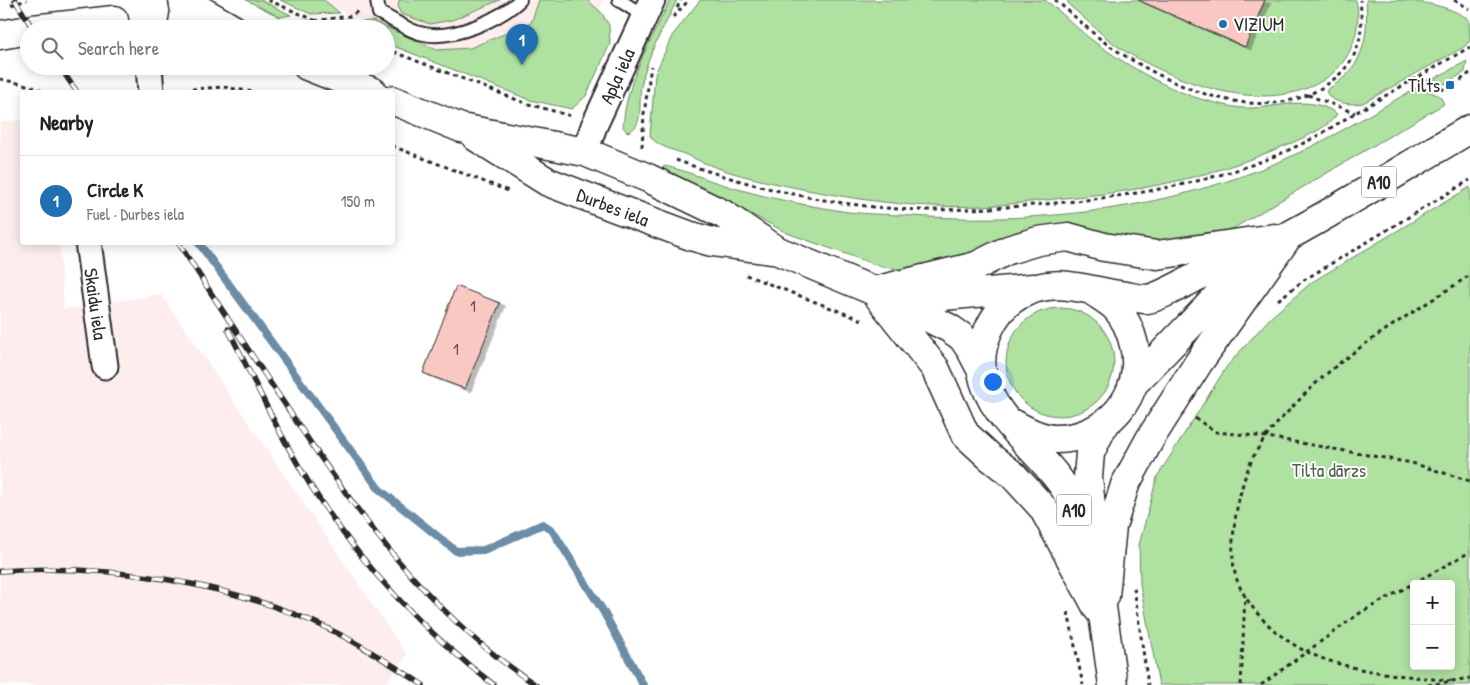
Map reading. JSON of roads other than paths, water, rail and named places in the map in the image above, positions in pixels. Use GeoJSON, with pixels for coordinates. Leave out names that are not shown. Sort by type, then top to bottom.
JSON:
{"type":"FeatureCollection","features":[{"type":"Feature","properties":{"kind":"main road"},"geometry":{"type":"LineString","coordinates":[[183,0],[185,11],[184,20]]}},
{"type":"Feature","properties":{"kind":"main road"},"geometry":{"type":"LineString","coordinates":[[183,0],[217,20]]}},
{"type":"Feature","properties":{"kind":"main road"},"geometry":{"type":"LineString","coordinates":[[90,20],[116,16]]}},
{"type":"Feature","properties":{"kind":"main road"},"geometry":{"type":"LineString","coordinates":[[0,35],[20,32]]}},
{"type":"Feature","properties":{"kind":"main road"},"geometry":{"type":"LineString","coordinates":[[330,75],[368,90]]}},
{"type":"Feature","properties":{"kind":"main road","name":"Durbes iela"},"geometry":{"type":"LineString","coordinates":[[395,101],[462,128],[548,182],[691,236],[712,242],[778,251]]}},
{"type":"Feature","properties":{"kind":"main road","name":"Durbes iela"},"geometry":{"type":"LineString","coordinates":[[462,128],[585,152],[648,178],[723,214],[778,251],[874,290]]}},
{"type":"Feature","properties":{"kind":"main road","name":"A10"},"geometry":{"type":"LineString","coordinates":[[1103,617],[1080,525],[1066,491],[996,406],[987,390],[982,372],[982,351],[992,324],[999,313],[1014,298],[1033,288],[1053,284],[1074,285],[1094,292],[1148,299],[1289,235],[1470,129]]}},
{"type":"Feature","properties":{"kind":"main road"},"geometry":{"type":"LineString","coordinates":[[548,182],[570,174],[585,152]]}},
{"type":"Feature","properties":{"kind":"main road"},"geometry":{"type":"LineString","coordinates":[[874,290],[976,266],[1008,250],[1038,241],[1060,238],[1068,237],[1104,247],[1156,255],[1289,235]]}},
{"type":"Feature","properties":{"kind":"main road"},"geometry":{"type":"LineString","coordinates":[[1103,617],[1112,526],[1125,485],[1150,439],[1204,355],[1289,235]]}},
{"type":"Feature","properties":{"kind":"main road","name":"A10"},"geometry":{"type":"LineString","coordinates":[[1134,383],[1218,296],[1289,235]]}},
{"type":"Feature","properties":{"kind":"main road"},"geometry":{"type":"LineString","coordinates":[[874,290],[943,296],[1033,288]]}},
{"type":"Feature","properties":{"kind":"main road"},"geometry":{"type":"LineString","coordinates":[[874,290],[949,328],[962,337],[972,350],[982,372]]}},
{"type":"Feature","properties":{"kind":"main road"},"geometry":{"type":"LineString","coordinates":[[874,290],[935,368],[965,434],[1013,475],[1043,508],[1103,617]]}},
{"type":"Feature","properties":{"kind":"main road","name":"A10"},"geometry":{"type":"LineString","coordinates":[[1008,420],[1030,434],[1055,439],[1080,436],[1102,426],[1116,414],[1127,400],[1134,383],[1137,356],[1131,330],[1116,308],[1094,292]]}},
{"type":"Feature","properties":{"kind":"main road","name":"A10"},"geometry":{"type":"LineString","coordinates":[[1102,426],[1090,453],[1088,476],[1103,617],[1113,685]]}},
{"type":"Feature","properties":{"kind":"street","name":"Apļa iela"},"geometry":{"type":"LineString","coordinates":[[585,152],[594,126],[648,8]]}},
{"type":"Feature","properties":{"kind":"street"},"geometry":{"type":"LineString","coordinates":[[150,75],[151,90]]}},
{"type":"Feature","properties":{"kind":"street","name":"Skaidu iela"},"geometry":{"type":"LineString","coordinates":[[88,245],[105,366]]}},
{"type":"Feature","properties":{"kind":"lane"},"geometry":{"type":"LineString","coordinates":[[395,21],[423,34],[444,35],[472,28],[512,8],[520,0]]}},
{"type":"Feature","properties":{"kind":"lane"},"geometry":{"type":"LineString","coordinates":[[619,0],[648,8]]}},
{"type":"Feature","properties":{"kind":"lane"},"geometry":{"type":"LineString","coordinates":[[372,3],[379,13],[394,20]]}},
{"type":"Feature","properties":{"kind":"waterway"},"geometry":{"type":"LineString","coordinates":[[200,245],[379,489],[456,551],[484,550],[543,524],[552,530],[603,611],[643,685]]}},
{"type":"Feature","properties":{"kind":"railway"},"geometry":{"type":"LineString","coordinates":[[15,0],[27,20]]}},
{"type":"Feature","properties":{"kind":"railway"},"geometry":{"type":"LineString","coordinates":[[65,75],[76,90]]}},
{"type":"Feature","properties":{"kind":"railway"},"geometry":{"type":"LineString","coordinates":[[180,245],[314,448],[341,487],[398,560],[429,595],[462,627],[497,657],[536,685]]}},
{"type":"Feature","properties":{"kind":"railway"},"geometry":{"type":"LineString","coordinates":[[228,329],[271,416],[295,459],[320,500],[357,552],[421,622],[494,685]]}},
{"type":"Feature","properties":{"kind":"railway"},"geometry":{"type":"LineString","coordinates":[[0,571],[41,569],[126,574],[210,588],[252,599],[329,629],[423,685]]}},
{"type":"Feature","properties":{"kind":"place","name":"VIZIUM"},"geometry":{"type":"Point","coordinates":[1223,24]}},
{"type":"Feature","properties":{"kind":"place","name":"Circle K"},"geometry":{"type":"Point","coordinates":[522,65]}},
{"type":"Feature","properties":{"kind":"place","name":"Tilts"},"geometry":{"type":"Point","coordinates":[1450,85]}},
{"type":"Feature","properties":{"kind":"park label","name":"Tilta dārzs"},"geometry":{"type":"Point","coordinates":[1329,470]}}]}
